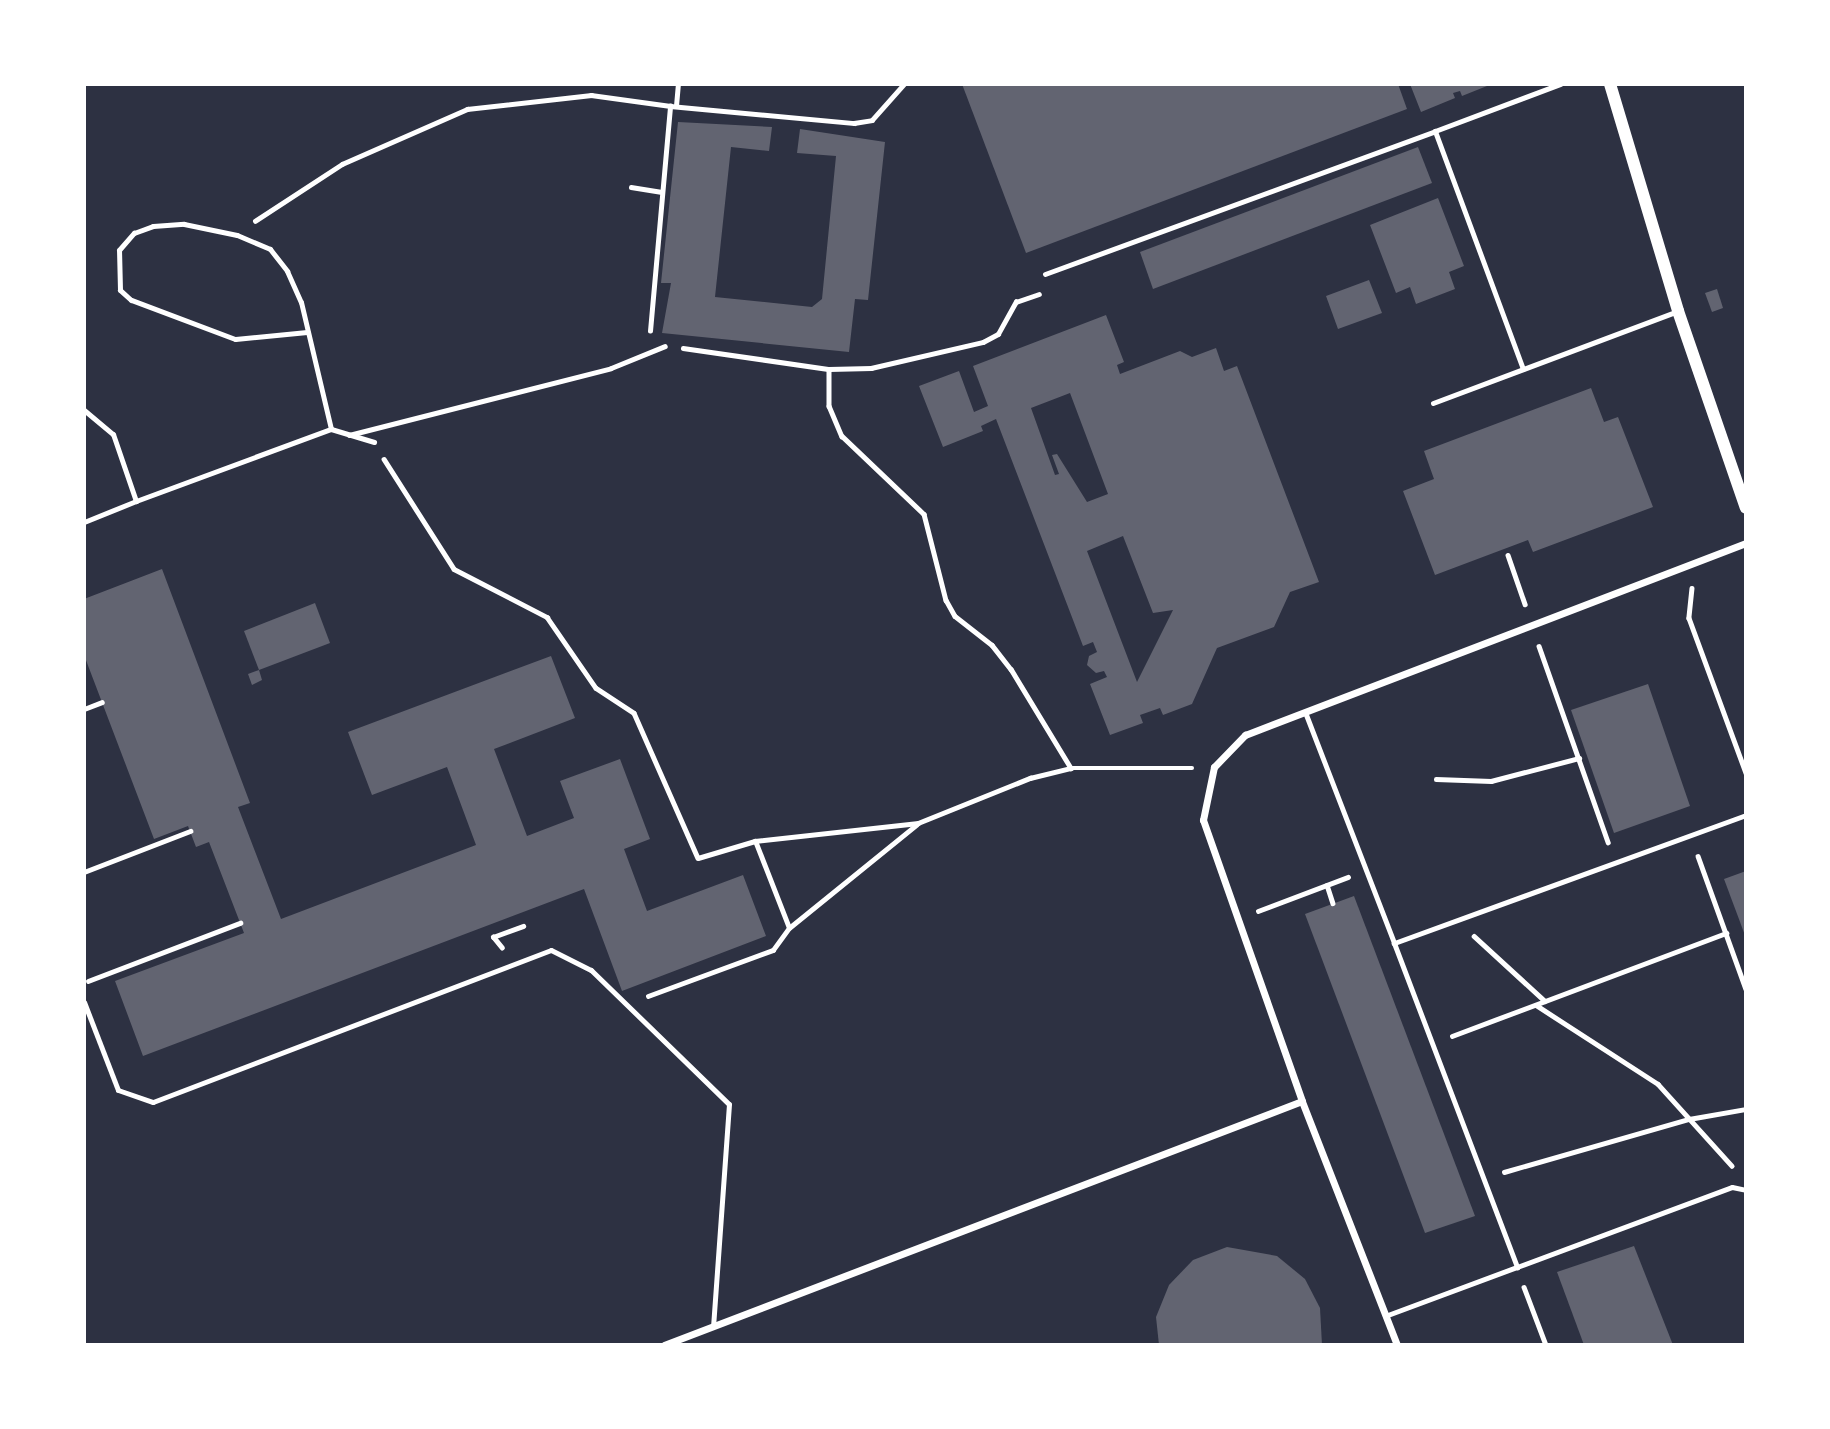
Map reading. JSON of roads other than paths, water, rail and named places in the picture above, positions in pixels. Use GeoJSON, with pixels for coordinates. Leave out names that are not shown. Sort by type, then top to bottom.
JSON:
{"type":"FeatureCollection","features":[{"type":"Feature","properties":{"kind":"street"},"geometry":{"type":"LineString","coordinates":[[1610,84],[1678,312],[1746,508]]}},
{"type":"Feature","properties":{"kind":"street"},"geometry":{"type":"LineString","coordinates":[[1396,1345],[1302,1101],[1203,820],[1214,767],[1245,736],[1746,544]]}},
{"type":"Feature","properties":{"kind":"street"},"geometry":{"type":"LineString","coordinates":[[664,1345],[1302,1101]]}},
{"type":"Feature","properties":{"kind":"lane"},"geometry":{"type":"LineString","coordinates":[[1045,274],[1560,84]]}},
{"type":"Feature","properties":{"kind":"lane"},"geometry":{"type":"LineString","coordinates":[[1435,131],[1523,369]]}},
{"type":"Feature","properties":{"kind":"lane"},"geometry":{"type":"LineString","coordinates":[[307,332],[235,339],[187,324],[131,300],[120,290],[119,250],[134,233],[153,226],[184,224],[237,234],[270,248],[287,271],[307,332],[331,429]]}},
{"type":"Feature","properties":{"kind":"lane"},"geometry":{"type":"LineString","coordinates":[[1433,402],[1678,312]]}},
{"type":"Feature","properties":{"kind":"lane"},"geometry":{"type":"LineString","coordinates":[[349,435],[611,368],[665,346]]}},
{"type":"Feature","properties":{"kind":"lane"},"geometry":{"type":"LineString","coordinates":[[84,410],[113,434],[136,502]]}},
{"type":"Feature","properties":{"kind":"lane"},"geometry":{"type":"LineString","coordinates":[[84,522],[331,429],[374,442]]}},
{"type":"Feature","properties":{"kind":"lane"},"geometry":{"type":"LineString","coordinates":[[84,709],[102,702]]}},
{"type":"Feature","properties":{"kind":"lane"},"geometry":{"type":"LineString","coordinates":[[1305,712],[1517,1267]]}},
{"type":"Feature","properties":{"kind":"lane"},"geometry":{"type":"LineString","coordinates":[[1394,943],[1746,815]]}},
{"type":"Feature","properties":{"kind":"lane"},"geometry":{"type":"LineString","coordinates":[[84,1002],[118,1090],[153,1102],[551,950],[591,970],[729,1104],[713,1326]]}},
{"type":"Feature","properties":{"kind":"lane"},"geometry":{"type":"LineString","coordinates":[[1385,1316],[1732,1187],[1745,1190]]}}]}
